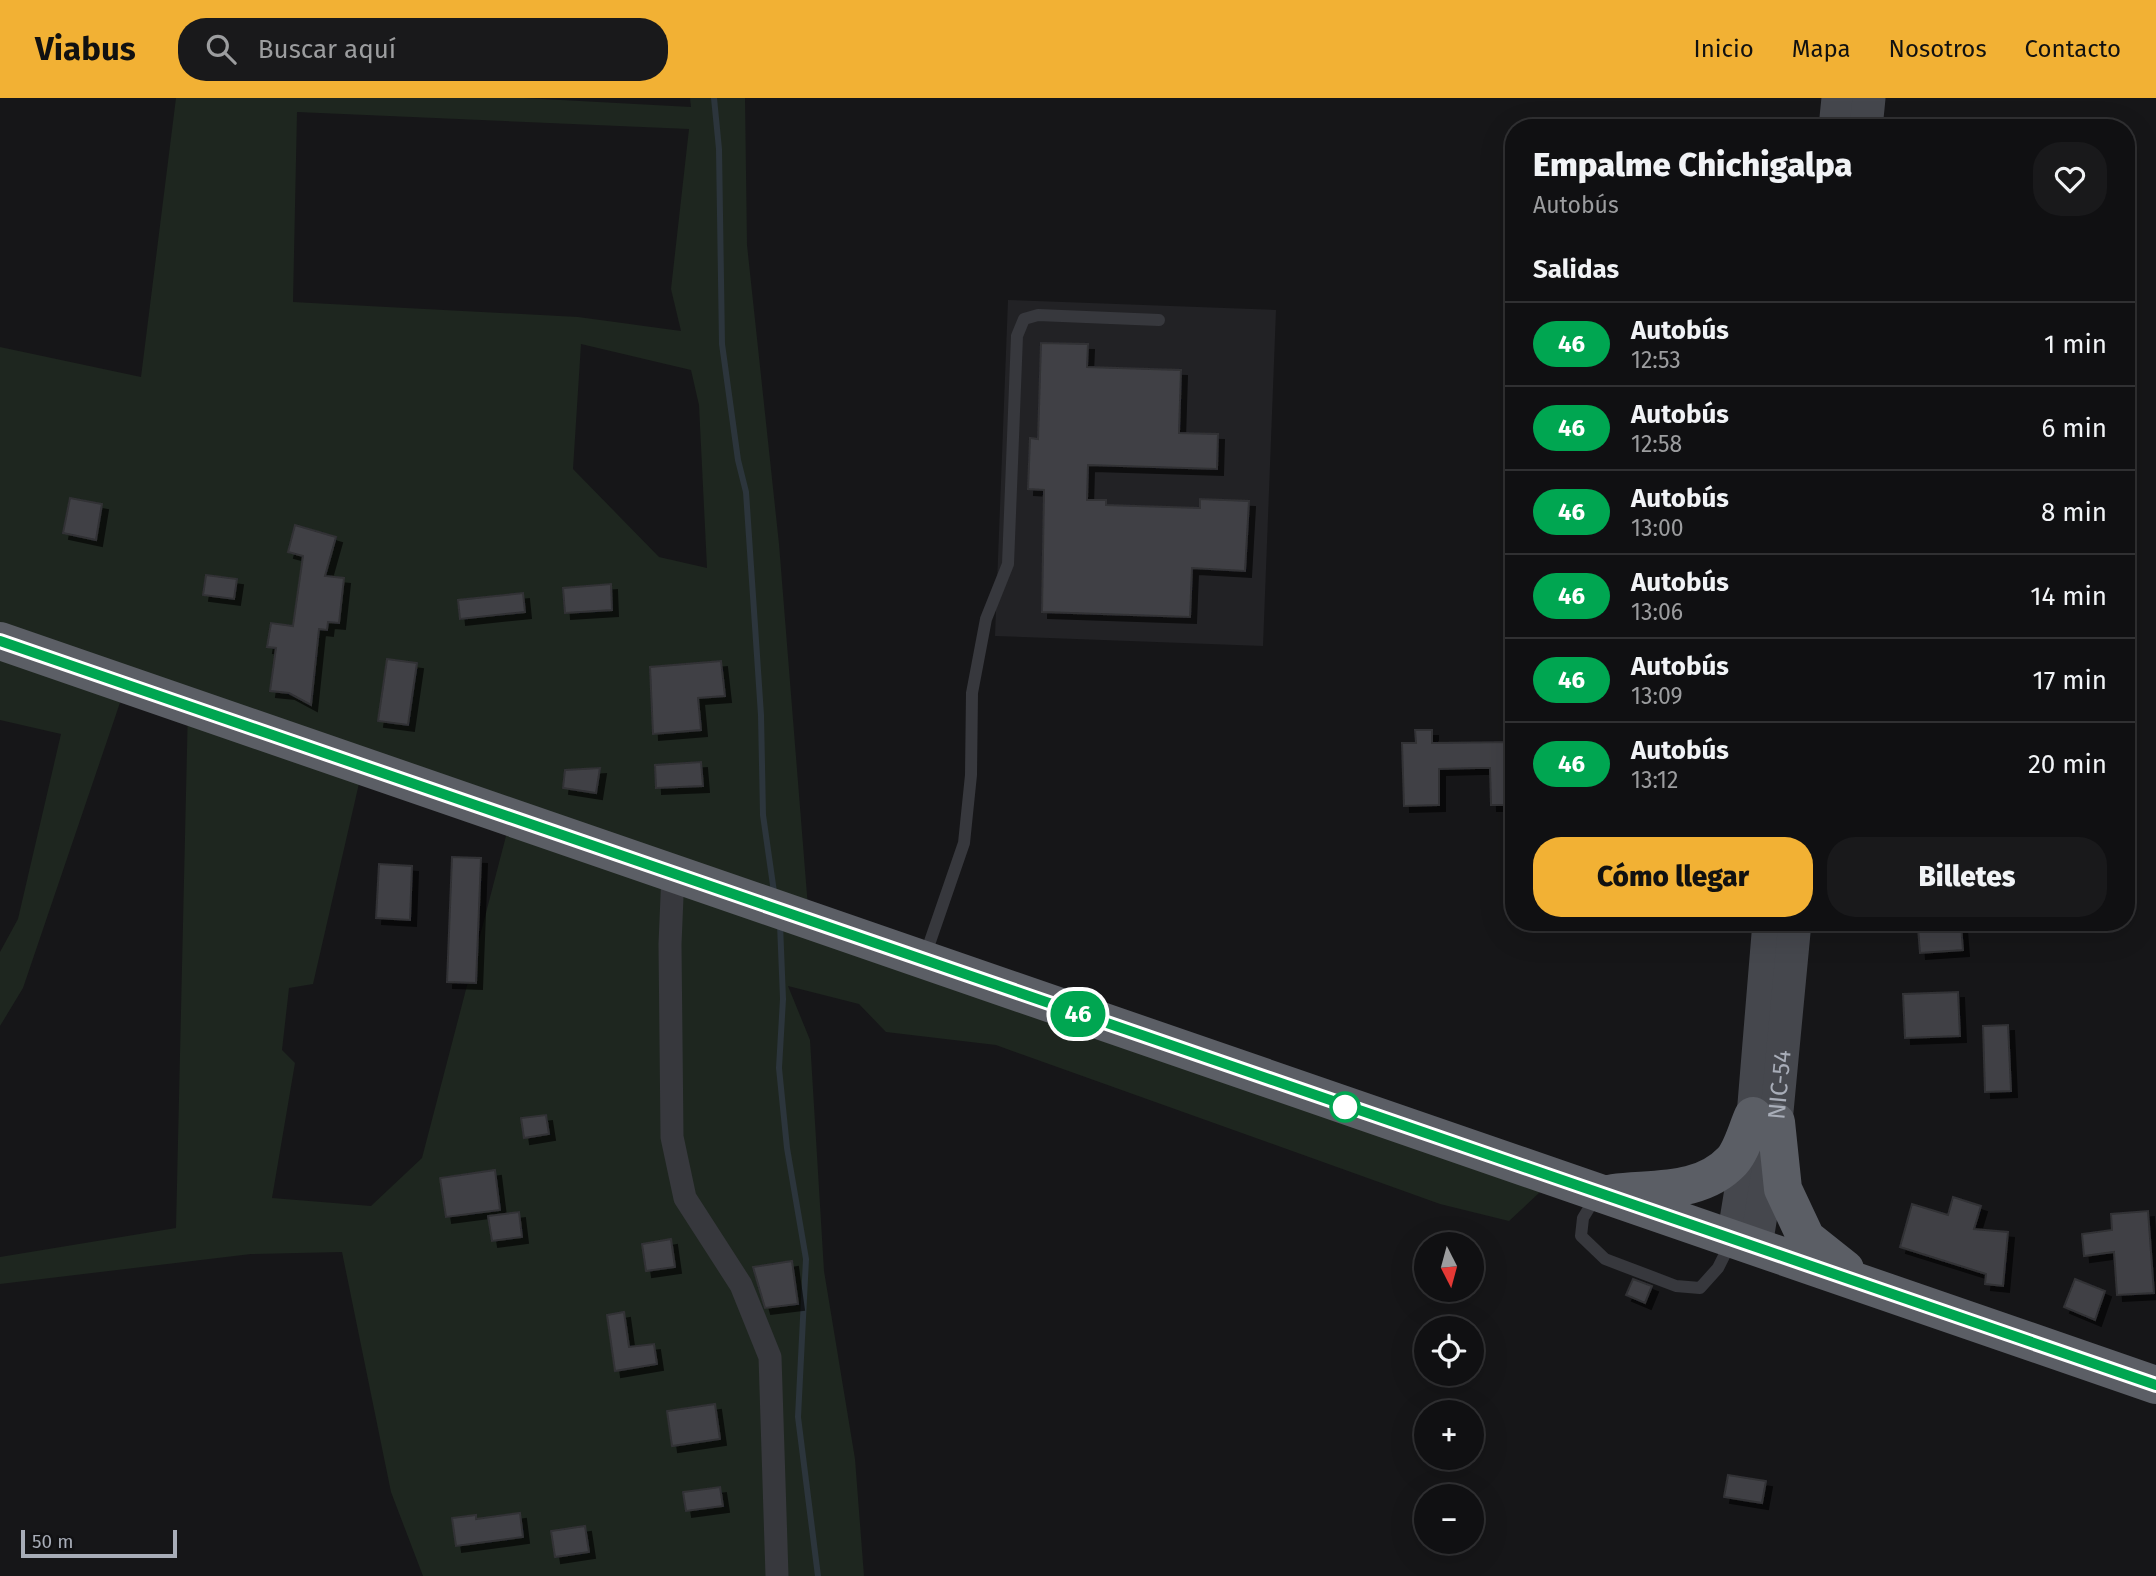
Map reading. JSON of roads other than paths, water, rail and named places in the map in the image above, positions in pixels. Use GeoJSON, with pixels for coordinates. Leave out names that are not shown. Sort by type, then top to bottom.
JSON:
{"type":"FeatureCollection","features":[{"type":"Feature","properties":{"kind":"highway"},"geometry":{"type":"LineString","coordinates":[[0,641],[1598,1195],[2156,1385]]}},
{"type":"Feature","properties":{"kind":"highway"},"geometry":{"type":"LineString","coordinates":[[1598,1195],[1688,1188],[1714,1175],[1733,1159],[1765,1119]]}},
{"type":"Feature","properties":{"kind":"highway"},"geometry":{"type":"LineString","coordinates":[[1765,1119],[1783,1189],[1806,1238],[1866,1285]]}},
{"type":"Feature","properties":{"kind":"main road"},"geometry":{"type":"LineString","coordinates":[[1836,119],[1838,98]]}},
{"type":"Feature","properties":{"kind":"main road"},"geometry":{"type":"LineString","coordinates":[[1867,119],[1869,98]]}},
{"type":"Feature","properties":{"kind":"main road","name":"NIC-54"},"geometry":{"type":"LineString","coordinates":[[1765,1119],[1769,931]]}},
{"type":"Feature","properties":{"kind":"main road","name":"NIC-54"},"geometry":{"type":"LineString","coordinates":[[1744,1243],[1794,931]]}},
{"type":"Feature","properties":{"kind":"street"},"geometry":{"type":"LineString","coordinates":[[673,873],[670,944],[672,1137],[685,1198],[740,1285],[770,1357],[777,1576]]}},
{"type":"Feature","properties":{"kind":"lane"},"geometry":{"type":"LineString","coordinates":[[924,960],[964,843],[971,775],[972,693],[986,619],[1008,564],[1017,336],[1024,319],[1038,315],[1159,320]]}},
{"type":"Feature","properties":{"kind":"lane"},"geometry":{"type":"LineString","coordinates":[[1598,1195],[1583,1218],[1581,1237],[1605,1259],[1676,1286],[1700,1288],[1744,1243]]}},
{"type":"Feature","properties":{"kind":"waterway"},"geometry":{"type":"LineString","coordinates":[[714,98],[719,149],[722,344],[738,460],[746,492],[761,715],[763,815],[774,892]]}},
{"type":"Feature","properties":{"kind":"waterway"},"geometry":{"type":"LineString","coordinates":[[780,924],[783,999],[779,1068],[787,1148],[806,1259],[798,1417],[818,1576]]}}]}
